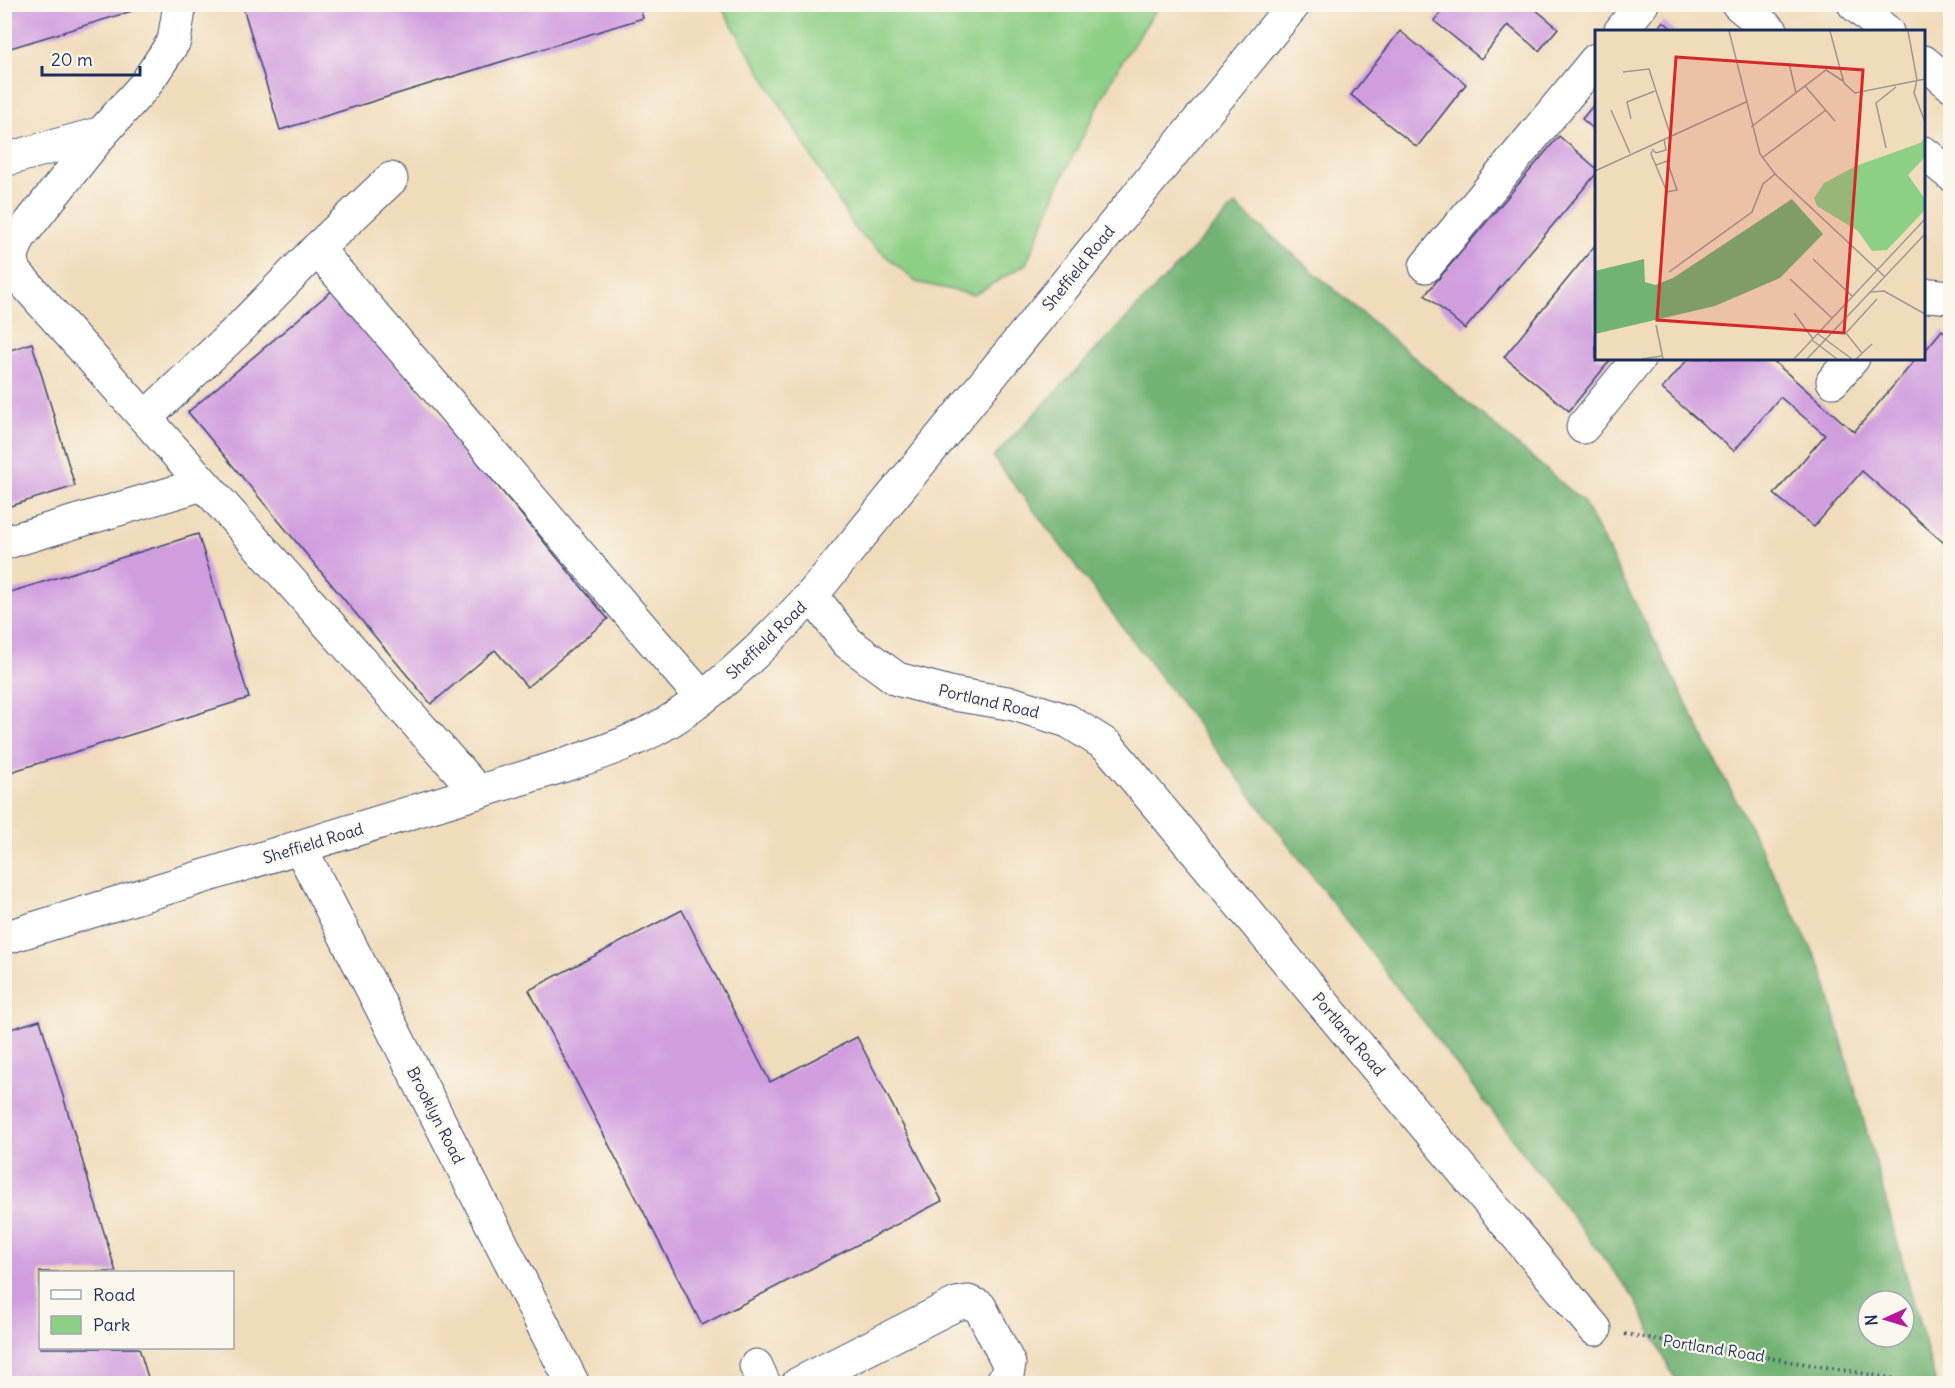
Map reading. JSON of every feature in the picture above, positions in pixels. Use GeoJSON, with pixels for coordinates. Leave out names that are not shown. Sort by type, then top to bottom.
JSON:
{"type":"FeatureCollection","features":[{"type":"Feature","properties":{"kind":"street"},"geometry":{"type":"LineString","coordinates":[[180,4],[174,41],[145,85],[102,133],[20,236],[11,261],[16,273],[478,792]]}},
{"type":"Feature","properties":{"kind":"street","name":"Sheffield Road"},"geometry":{"type":"LineString","coordinates":[[4,938],[565,765],[622,745],[678,717],[737,671],[812,595],[1294,4]]}},
{"type":"Feature","properties":{"kind":"street"},"geometry":{"type":"LineString","coordinates":[[1622,30],[1642,4]]}},
{"type":"Feature","properties":{"kind":"street"},"geometry":{"type":"LineString","coordinates":[[1738,4],[1770,30]]}},
{"type":"Feature","properties":{"kind":"street"},"geometry":{"type":"LineString","coordinates":[[1854,4],[1885,30]]}},
{"type":"Feature","properties":{"kind":"street"},"geometry":{"type":"LineString","coordinates":[[1426,266],[1595,61]]}},
{"type":"Feature","properties":{"kind":"street"},"geometry":{"type":"LineString","coordinates":[[1925,64],[1950,84]]}},
{"type":"Feature","properties":{"kind":"street"},"geometry":{"type":"LineString","coordinates":[[4,160],[102,133]]}},
{"type":"Feature","properties":{"kind":"street"},"geometry":{"type":"LineString","coordinates":[[1925,155],[1950,174]]}},
{"type":"Feature","properties":{"kind":"street"},"geometry":{"type":"LineString","coordinates":[[144,417],[238,330],[317,249],[391,179]]}},
{"type":"Feature","properties":{"kind":"street"},"geometry":{"type":"LineString","coordinates":[[317,249],[702,698]]}},
{"type":"Feature","properties":{"kind":"street"},"geometry":{"type":"LineString","coordinates":[[1925,296],[1950,297]]}},
{"type":"Feature","properties":{"kind":"street"},"geometry":{"type":"LineString","coordinates":[[1583,427],[1637,360]]}},
{"type":"Feature","properties":{"kind":"street"},"geometry":{"type":"LineString","coordinates":[[4,543],[203,483]]}},
{"type":"Feature","properties":{"kind":"street","name":"Portland Road"},"geometry":{"type":"LineString","coordinates":[[812,595],[847,642],[897,679],[953,694],[1014,704],[1068,721],[1108,747],[1595,1329]]}},
{"type":"Feature","properties":{"kind":"street","name":"Brooklyn Road"},"geometry":{"type":"LineString","coordinates":[[300,847],[573,1383]]}},
{"type":"Feature","properties":{"kind":"street"},"geometry":{"type":"LineString","coordinates":[[798,1383],[956,1304],[968,1302],[980,1307],[1009,1364],[1007,1375],[1001,1383]]}},
{"type":"Feature","properties":{"kind":"path","name":"Portland Road"},"geometry":{"type":"LineString","coordinates":[[1595,1329],[1927,1383]]}},
{"type":"Feature","properties":{"kind":"green space"},"geometry":{"type":"Polygon","coordinates":[[[720,5],[1159,5],[1116,71],[1063,176],[1026,264],[974,295],[916,282],[856,230],[720,5]]]}},
{"type":"Feature","properties":{"kind":"green space"},"geometry":{"type":"Polygon","coordinates":[[[1235,205],[1583,501],[1822,969],[1910,1289],[1856,1289],[1856,1349],[1916,1349],[1916,1310],[1936,1383],[1677,1383],[1634,1298],[993,457],[1235,205]]]}},
{"type":"Feature","properties":{"kind":"building"},"geometry":{"type":"Polygon","coordinates":[[[4,4],[152,4],[152,5],[4,50],[4,4]]]}},
{"type":"Feature","properties":{"kind":"building"},"geometry":{"type":"Polygon","coordinates":[[[242,4],[639,4],[643,18],[280,130],[242,4]]]}},
{"type":"Feature","properties":{"kind":"building"},"geometry":{"type":"Polygon","coordinates":[[[1447,4],[1529,4],[1558,28],[1539,51],[1508,25],[1481,59],[1434,21],[1447,4]]]}},
{"type":"Feature","properties":{"kind":"building"},"geometry":{"type":"Polygon","coordinates":[[[1663,21],[1674,30],[1656,30],[1663,21]]]}},
{"type":"Feature","properties":{"kind":"building"},"geometry":{"type":"Polygon","coordinates":[[[1400,31],[1466,84],[1417,147],[1351,95],[1400,31]]]}},
{"type":"Feature","properties":{"kind":"building"},"geometry":{"type":"Polygon","coordinates":[[[1595,103],[1595,130],[1582,119],[1595,103]]]}},
{"type":"Feature","properties":{"kind":"building"},"geometry":{"type":"Polygon","coordinates":[[[1559,136],[1595,167],[1595,175],[1465,329],[1425,295],[1559,136]]]}},
{"type":"Feature","properties":{"kind":"building"},"geometry":{"type":"Polygon","coordinates":[[[1595,245],[1595,360],[1610,360],[1569,411],[1504,357],[1595,245]]]}},
{"type":"Feature","properties":{"kind":"building"},"geometry":{"type":"Polygon","coordinates":[[[334,289],[608,619],[527,687],[495,650],[431,704],[188,412],[334,289]]]}},
{"type":"Feature","properties":{"kind":"building"},"geometry":{"type":"Polygon","coordinates":[[[1942,330],[1950,337],[1950,548],[1862,471],[1814,527],[1774,494],[1825,435],[1780,397],[1734,451],[1662,389],[1687,360],[1772,360],[1854,432],[1915,360],[1925,360],[1925,351],[1942,330]]]}},
{"type":"Feature","properties":{"kind":"building"},"geometry":{"type":"Polygon","coordinates":[[[32,343],[75,486],[4,508],[4,352],[32,343]]]}},
{"type":"Feature","properties":{"kind":"building"},"geometry":{"type":"Polygon","coordinates":[[[198,534],[249,698],[4,774],[4,594],[198,534]]]}},
{"type":"Feature","properties":{"kind":"building"},"geometry":{"type":"Polygon","coordinates":[[[682,910],[770,1082],[857,1037],[942,1201],[702,1325],[529,990],[682,910]]]}},
{"type":"Feature","properties":{"kind":"building"},"geometry":{"type":"Polygon","coordinates":[[[40,1020],[116,1271],[39,1271],[39,1349],[139,1349],[150,1384],[4,1384],[4,1031],[40,1020]]]}}]}
